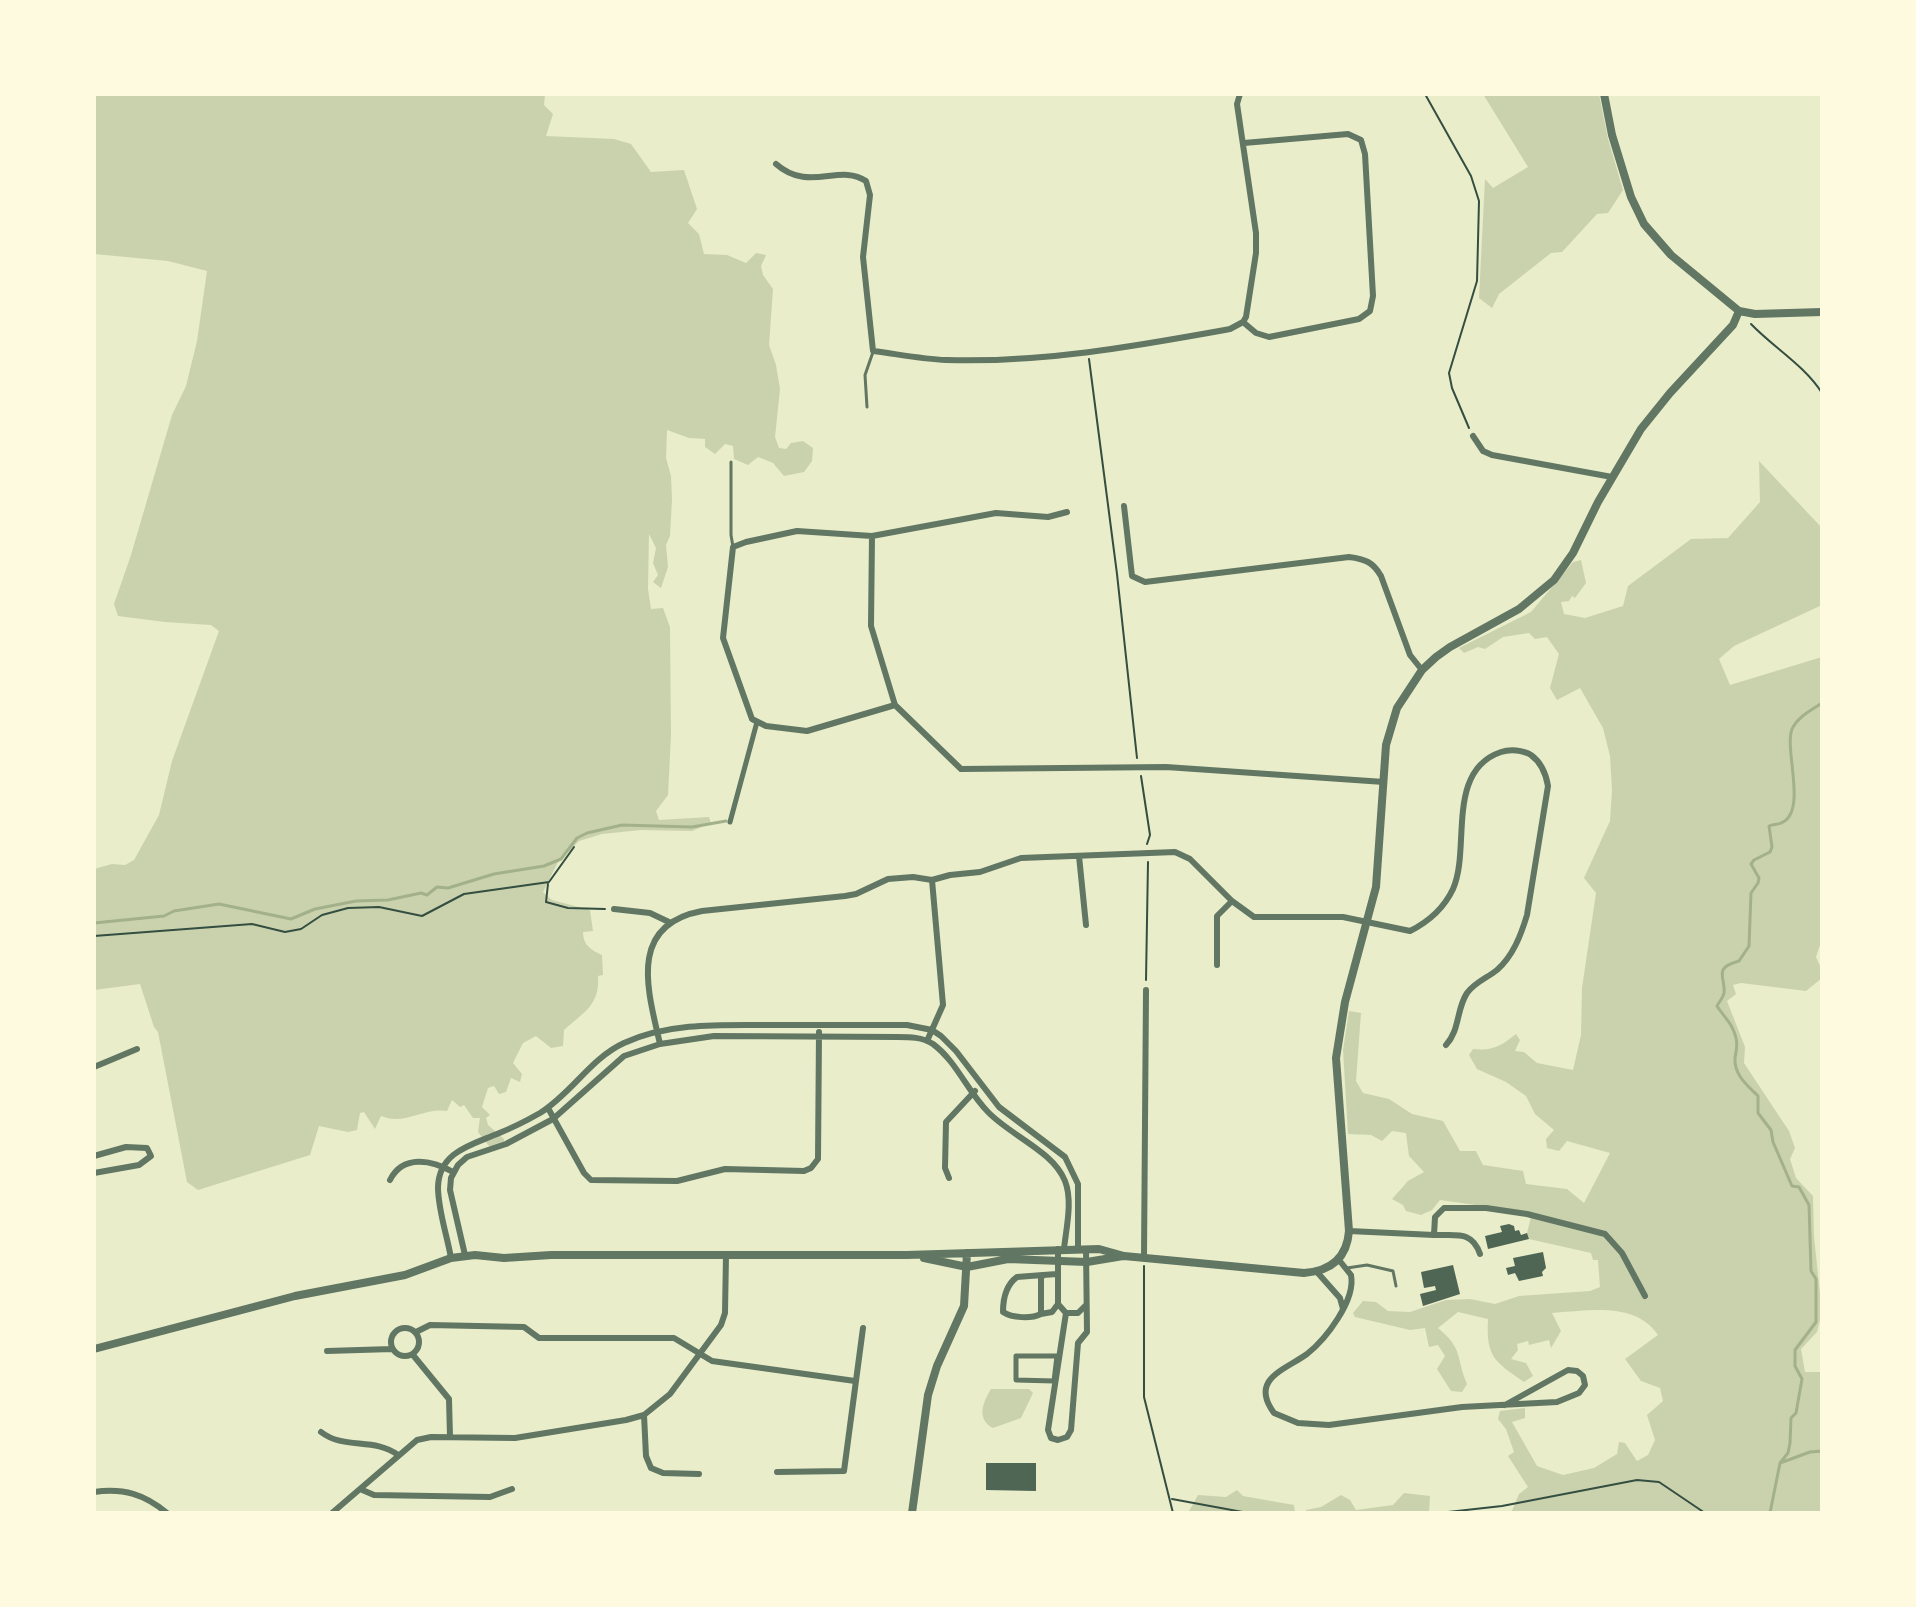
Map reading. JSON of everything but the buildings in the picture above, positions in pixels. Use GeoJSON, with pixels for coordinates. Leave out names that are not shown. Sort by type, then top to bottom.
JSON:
{"type":"FeatureCollection","features":[{"type":"Feature","properties":{"kind":"street"},"geometry":{"type":"LineString","coordinates":[[1240,94],[1237,104],[1254,212],[1256,253],[1243,322]]}},
{"type":"Feature","properties":{"kind":"street"},"geometry":{"type":"LineString","coordinates":[[1604,94],[1618,159],[1631,197],[1644,224],[1671,255],[1739,311],[1755,314],[1822,312]]}},
{"type":"Feature","properties":{"kind":"street"},"geometry":{"type":"LineString","coordinates":[[1243,322],[1262,336],[1299,331],[1365,316],[1370,311],[1373,296],[1365,154],[1361,140],[1348,134],[1244,143]]}},
{"type":"Feature","properties":{"kind":"street"},"geometry":{"type":"LineString","coordinates":[[776,164],[793,176],[853,175],[866,181],[870,195],[863,257],[873,351],[956,360],[1089,354],[1230,329],[1243,322]]}},
{"type":"Feature","properties":{"kind":"street"},"geometry":{"type":"LineString","coordinates":[[94,1349],[295,1296],[405,1275],[465,1255],[514,1258],[551,1255],[907,1255],[1099,1249],[1124,1256],[1304,1273],[1317,1272],[1339,1260],[1348,1244],[1349,1231],[1336,1058],[1345,1002],[1368,922],[1379,866],[1390,726],[1407,690],[1422,670],[1450,647],[1519,609],[1544,591],[1573,553],[1612,477],[1652,414],[1733,325],[1739,311]]}},
{"type":"Feature","properties":{"kind":"street"},"geometry":{"type":"LineString","coordinates":[[1473,436],[1483,451],[1492,455],[1612,477]]}},
{"type":"Feature","properties":{"kind":"street"},"geometry":{"type":"LineString","coordinates":[[1124,506],[1132,576],[1145,582],[1349,557],[1374,564],[1410,655],[1422,670]]}},
{"type":"Feature","properties":{"kind":"street"},"geometry":{"type":"LineString","coordinates":[[895,705],[807,731],[766,726],[752,719],[723,638],[733,547],[797,531],[872,536],[996,513],[1048,517],[1067,512]]}},
{"type":"Feature","properties":{"kind":"street"},"geometry":{"type":"LineString","coordinates":[[872,536],[871,626],[895,705],[955,765],[967,771],[1139,766],[1384,782]]}},
{"type":"Feature","properties":{"kind":"street"},"geometry":{"type":"LineString","coordinates":[[730,822],[757,722]]}},
{"type":"Feature","properties":{"kind":"street"},"geometry":{"type":"LineString","coordinates":[[660,1044],[647,985],[647,962],[654,943],[671,923],[702,911],[856,894],[888,879],[913,877],[932,880],[980,872],[1021,858],[1162,851],[1184,855],[1232,901],[1254,917],[1324,916],[1410,931],[1435,915],[1449,897],[1458,877],[1463,802],[1472,779],[1490,758],[1505,751],[1525,752],[1539,762],[1547,778],[1547,796],[1525,923],[1506,960],[1469,991],[1454,1034],[1446,1045]]}},
{"type":"Feature","properties":{"kind":"street"},"geometry":{"type":"LineString","coordinates":[[1079,856],[1086,925]]}},
{"type":"Feature","properties":{"kind":"street"},"geometry":{"type":"LineString","coordinates":[[927,1041],[943,1005],[932,880]]}},
{"type":"Feature","properties":{"kind":"street"},"geometry":{"type":"LineString","coordinates":[[1217,965],[1217,916],[1232,901]]}},
{"type":"Feature","properties":{"kind":"street"},"geometry":{"type":"LineString","coordinates":[[614,909],[650,913],[671,923]]}},
{"type":"Feature","properties":{"kind":"street"},"geometry":{"type":"LineString","coordinates":[[1144,1257],[1146,990]]}},
{"type":"Feature","properties":{"kind":"street"},"geometry":{"type":"LineString","coordinates":[[451,1258],[438,1191],[444,1166],[460,1148],[508,1130],[548,1108],[609,1052],[625,1043],[657,1033],[704,1025],[907,1025],[932,1030],[956,1051],[981,1087],[1009,1116],[1051,1144],[1070,1165],[1079,1190],[1082,1249],[1087,1266],[1087,1332],[1078,1343],[1071,1430],[1067,1437],[1058,1440],[1051,1438],[1048,1430],[1066,1313]]}},
{"type":"Feature","properties":{"kind":"street"},"geometry":{"type":"LineString","coordinates":[[548,1108],[584,1173],[591,1180],[677,1181],[725,1169],[804,1171],[818,1159],[819,1025]]}},
{"type":"Feature","properties":{"kind":"street"},"geometry":{"type":"LineString","coordinates":[[465,1255],[450,1190],[453,1172],[467,1157],[506,1144],[553,1119],[619,1059],[660,1044],[714,1036],[819,1036],[912,1037],[927,1041],[947,1057],[972,1094],[1005,1128],[1045,1154],[1058,1168],[1068,1190],[1058,1269],[1058,1304],[1052,1312],[1035,1317],[1009,1316],[1003,1312],[1008,1286],[1017,1277],[1043,1275],[1058,1269],[1087,1266],[1124,1256]]}},
{"type":"Feature","properties":{"kind":"street"},"geometry":{"type":"LineString","coordinates":[[94,1067],[137,1049]]}},
{"type":"Feature","properties":{"kind":"street"},"geometry":{"type":"LineString","coordinates":[[949,1178],[945,1168],[946,1122],[981,1087]]}},
{"type":"Feature","properties":{"kind":"street"},"geometry":{"type":"LineString","coordinates":[[1045,1154],[1051,1144]]}},
{"type":"Feature","properties":{"kind":"street"},"geometry":{"type":"LineString","coordinates":[[94,1156],[126,1147],[143,1146],[151,1156],[139,1165],[94,1173]]}},
{"type":"Feature","properties":{"kind":"street"},"geometry":{"type":"LineString","coordinates":[[390,1180],[401,1166],[423,1161],[444,1166],[453,1172]]}},
{"type":"Feature","properties":{"kind":"street"},"geometry":{"type":"LineString","coordinates":[[1068,1190],[1079,1190]]}},
{"type":"Feature","properties":{"kind":"street"},"geometry":{"type":"LineString","coordinates":[[1434,1235],[1435,1217],[1444,1208],[1513,1212],[1597,1230],[1615,1242],[1645,1296]]}},
{"type":"Feature","properties":{"kind":"street"},"geometry":{"type":"LineString","coordinates":[[1349,1231],[1468,1237],[1476,1242],[1480,1254]]}},
{"type":"Feature","properties":{"kind":"street"},"geometry":{"type":"LineString","coordinates":[[912,1513],[928,1395],[937,1366],[964,1306],[967,1253]]}},
{"type":"Feature","properties":{"kind":"street"},"geometry":{"type":"LineString","coordinates":[[332,1513],[417,1440],[515,1438],[644,1415],[670,1394],[724,1317],[726,1255]]}},
{"type":"Feature","properties":{"kind":"street"},"geometry":{"type":"LineString","coordinates":[[907,1255],[967,1267],[1008,1259],[1058,1269]]}},
{"type":"Feature","properties":{"kind":"street"},"geometry":{"type":"LineString","coordinates":[[1339,1260],[1351,1275],[1352,1288],[1343,1309],[1315,1346],[1271,1377],[1266,1387],[1266,1399],[1277,1416],[1298,1423],[1319,1425],[1462,1407],[1505,1405],[1563,1401],[1583,1389],[1583,1376],[1577,1371],[1568,1370],[1505,1405]]}},
{"type":"Feature","properties":{"kind":"street"},"geometry":{"type":"LineString","coordinates":[[1317,1272],[1340,1298],[1343,1309]]}},
{"type":"Feature","properties":{"kind":"street"},"geometry":{"type":"LineString","coordinates":[[1041,1314],[1040,1285],[1043,1275]]}},
{"type":"Feature","properties":{"kind":"street"},"geometry":{"type":"LineString","coordinates":[[1058,1304],[1066,1313],[1078,1313],[1086,1305]]}},
{"type":"Feature","properties":{"kind":"street"},"geometry":{"type":"LineString","coordinates":[[416,1332],[430,1325],[508,1326],[527,1327],[539,1338],[674,1338],[712,1361],[855,1381]]}},
{"type":"Feature","properties":{"kind":"street"},"geometry":{"type":"LineString","coordinates":[[392,1349],[391,1337],[405,1327],[416,1332],[420,1344],[413,1355]]}},
{"type":"Feature","properties":{"kind":"street"},"geometry":{"type":"LineString","coordinates":[[777,1472],[844,1471],[863,1328]]}},
{"type":"Feature","properties":{"kind":"street"},"geometry":{"type":"LineString","coordinates":[[327,1351],[392,1349],[401,1356],[413,1355]]}},
{"type":"Feature","properties":{"kind":"street"},"geometry":{"type":"LineString","coordinates":[[413,1355],[449,1399],[450,1437]]}},
{"type":"Feature","properties":{"kind":"street"},"geometry":{"type":"LineString","coordinates":[[1016,1356],[1057,1356],[1054,1381],[1016,1380],[1016,1356]]}},
{"type":"Feature","properties":{"kind":"street"},"geometry":{"type":"LineString","coordinates":[[644,1415],[646,1456],[651,1468],[663,1473],[699,1474]]}},
{"type":"Feature","properties":{"kind":"street"},"geometry":{"type":"LineString","coordinates":[[321,1432],[335,1440],[378,1444],[398,1455]]}},
{"type":"Feature","properties":{"kind":"street"},"geometry":{"type":"LineString","coordinates":[[360,1489],[374,1495],[490,1497],[512,1489]]}},
{"type":"Feature","properties":{"kind":"street"},"geometry":{"type":"LineString","coordinates":[[94,1492],[132,1492],[145,1497],[167,1513]]}},
{"type":"Feature","properties":{"kind":"lane"},"geometry":{"type":"LineString","coordinates":[[867,407],[865,375],[873,351]]}},
{"type":"Feature","properties":{"kind":"lane"},"geometry":{"type":"LineString","coordinates":[[731,462],[733,547]]}},
{"type":"Feature","properties":{"kind":"lane"},"geometry":{"type":"LineString","coordinates":[[1347,1268],[1367,1265],[1393,1271],[1396,1286]]}},
{"type":"Feature","properties":{"kind":"path"},"geometry":{"type":"LineString","coordinates":[[1425,94],[1478,194],[1477,281],[1449,373],[1452,388],[1473,436]]}},
{"type":"Feature","properties":{"kind":"path"},"geometry":{"type":"LineString","coordinates":[[1739,311],[1772,346],[1800,366],[1822,393]]}},
{"type":"Feature","properties":{"kind":"path"},"geometry":{"type":"LineString","coordinates":[[1089,354],[1150,835],[1147,842],[1146,990]]}},
{"type":"Feature","properties":{"kind":"path"},"geometry":{"type":"LineString","coordinates":[[574,847],[549,882],[546,902],[568,908],[614,909]]}},
{"type":"Feature","properties":{"kind":"path"},"geometry":{"type":"LineString","coordinates":[[94,936],[252,924],[285,932],[301,929],[322,915],[348,908],[379,907],[422,916],[464,894],[549,882]]}},
{"type":"Feature","properties":{"kind":"path"},"geometry":{"type":"LineString","coordinates":[[1144,1257],[1144,1397],[1173,1513]]}},
{"type":"Feature","properties":{"kind":"path"},"geometry":{"type":"LineString","coordinates":[[1439,1513],[1502,1506],[1637,1480],[1659,1482],[1705,1513]]}},
{"type":"Feature","properties":{"kind":"path"},"geometry":{"type":"LineString","coordinates":[[1171,1499],[1248,1513]]}},
{"type":"Feature","properties":{"kind":"green space"},"geometry":{"type":"Polygon","coordinates":[[[94,94],[545,94],[544,105],[553,114],[546,136],[614,139],[631,144],[651,172],[684,170],[697,209],[688,223],[699,234],[704,254],[727,255],[746,263],[756,253],[766,255],[761,266],[773,289],[769,345],[780,389],[775,437],[779,448],[786,449],[791,443],[803,441],[813,448],[812,461],[804,472],[784,476],[773,463],[758,457],[748,465],[734,459],[733,446],[725,444],[715,454],[705,447],[705,439],[689,438],[667,430],[666,458],[671,476],[672,500],[670,536],[666,545],[668,567],[661,588],[653,582],[658,575],[653,563],[656,548],[649,534],[648,589],[651,609],[663,608],[670,627],[668,795],[656,811],[659,820],[709,817],[711,823],[692,831],[641,830],[602,834],[579,841],[558,862],[543,892],[552,900],[590,910],[593,931],[583,932],[583,937],[588,946],[602,955],[603,975],[598,976],[596,994],[589,1007],[564,1030],[563,1046],[551,1048],[536,1036],[523,1043],[513,1063],[522,1074],[520,1082],[511,1078],[506,1092],[499,1094],[494,1086],[488,1088],[482,1107],[490,1115],[486,1118],[488,1125],[504,1139],[504,1147],[493,1151],[478,1132],[480,1118],[473,1118],[464,1105],[460,1107],[452,1100],[447,1111],[398,1119],[381,1116],[375,1129],[364,1112],[360,1113],[357,1130],[348,1132],[319,1126],[310,1155],[198,1190],[187,1182],[158,1032],[140,984],[94,990],[94,869],[112,864],[125,865],[134,860],[159,815],[172,761],[219,631],[211,625],[118,616],[114,604],[172,415],[186,386],[197,341],[207,271],[168,261],[94,254],[94,94]]]}},
{"type":"Feature","properties":{"kind":"green space"},"geometry":{"type":"Polygon","coordinates":[[[1483,94],[1599,94],[1623,190],[1608,213],[1597,214],[1562,252],[1551,253],[1499,294],[1492,308],[1479,298],[1485,179],[1493,188],[1528,167],[1483,94]]]}},
{"type":"Feature","properties":{"kind":"green space"},"geometry":{"type":"Polygon","coordinates":[[[1759,461],[1822,528],[1822,605],[1734,646],[1719,659],[1730,685],[1822,657],[1822,939],[1816,957],[1822,978],[1806,991],[1741,983],[1733,985],[1736,994],[1727,1001],[1745,1047],[1744,1063],[1789,1131],[1795,1148],[1790,1159],[1796,1178],[1813,1196],[1822,1312],[1817,1332],[1801,1349],[1805,1372],[1822,1372],[1822,1513],[1511,1513],[1519,1494],[1528,1487],[1508,1456],[1514,1452],[1506,1429],[1498,1419],[1500,1411],[1525,1408],[1525,1418],[1512,1422],[1537,1466],[1563,1475],[1594,1468],[1617,1454],[1619,1442],[1625,1443],[1637,1461],[1648,1455],[1655,1440],[1647,1415],[1663,1401],[1660,1388],[1641,1381],[1625,1359],[1658,1335],[1637,1317],[1610,1310],[1552,1313],[1561,1331],[1551,1348],[1549,1340],[1529,1345],[1528,1341],[1517,1344],[1518,1350],[1511,1359],[1526,1363],[1533,1376],[1524,1382],[1494,1357],[1489,1342],[1488,1319],[1458,1312],[1438,1328],[1458,1353],[1467,1384],[1462,1392],[1451,1391],[1437,1369],[1445,1356],[1438,1345],[1429,1347],[1425,1328],[1410,1330],[1355,1317],[1353,1313],[1363,1301],[1376,1302],[1388,1311],[1410,1312],[1446,1300],[1470,1299],[1495,1304],[1519,1296],[1590,1291],[1600,1287],[1598,1260],[1593,1260],[1591,1253],[1529,1239],[1527,1233],[1532,1213],[1440,1200],[1432,1210],[1421,1215],[1406,1211],[1403,1205],[1392,1199],[1408,1181],[1424,1172],[1409,1156],[1406,1133],[1392,1131],[1382,1141],[1371,1135],[1348,1134],[1343,1050],[1349,1011],[1361,1013],[1356,1081],[1363,1093],[1389,1099],[1412,1114],[1443,1121],[1460,1151],[1476,1151],[1483,1165],[1523,1171],[1526,1184],[1567,1189],[1584,1203],[1610,1153],[1567,1141],[1559,1151],[1547,1148],[1546,1139],[1554,1130],[1535,1114],[1526,1096],[1506,1082],[1477,1069],[1469,1055],[1473,1049],[1496,1047],[1516,1034],[1520,1040],[1515,1051],[1524,1052],[1537,1063],[1573,1070],[1581,1035],[1582,988],[1596,893],[1584,878],[1610,821],[1610,756],[1603,728],[1580,688],[1557,700],[1550,688],[1559,654],[1547,637],[1535,639],[1529,633],[1503,637],[1485,649],[1478,647],[1464,653],[1459,648],[1531,612],[1573,562],[1581,560],[1586,583],[1575,598],[1572,596],[1569,601],[1561,602],[1564,614],[1585,618],[1623,606],[1628,586],[1691,539],[1728,538],[1760,502],[1759,461]]]}},
{"type":"Feature","properties":{"kind":"green space"},"geometry":{"type":"Polygon","coordinates":[[[991,1389],[1029,1389],[1033,1393],[1021,1418],[993,1428],[983,1415],[991,1389]]]}},
{"type":"Feature","properties":{"kind":"green space"},"geometry":{"type":"Polygon","coordinates":[[[1237,1490],[1243,1496],[1294,1505],[1295,1513],[1188,1513],[1198,1495],[1226,1497],[1237,1490]]]}},
{"type":"Feature","properties":{"kind":"green space"},"geometry":{"type":"Polygon","coordinates":[[[1404,1493],[1430,1496],[1429,1513],[1306,1513],[1306,1510],[1321,1507],[1341,1495],[1350,1500],[1356,1510],[1393,1505],[1404,1493]]]}},
{"type":"Feature","properties":{"kind":"waterway"},"geometry":{"type":"LineString","coordinates":[[1770,1513],[1780,1463],[1788,1453],[1791,1418],[1796,1413],[1802,1379],[1795,1366],[1795,1350],[1816,1322],[1816,1279],[1811,1271],[1809,1205],[1799,1187],[1792,1186],[1771,1130],[1758,1113],[1758,1096],[1739,1075],[1735,1064],[1735,1033],[1717,1006],[1724,993],[1723,970],[1739,961],[1749,946],[1751,893],[1759,878],[1751,864],[1770,852],[1769,826],[1781,823],[1789,816],[1793,806],[1790,748],[1793,727],[1802,716],[1822,703]]}},
{"type":"Feature","properties":{"kind":"waterway"},"geometry":{"type":"LineString","coordinates":[[94,923],[164,916],[174,911],[219,904],[291,919],[315,909],[356,901],[388,900],[421,893],[427,895],[437,887],[448,888],[494,874],[544,866],[561,859],[577,838],[622,825],[692,827],[726,821]]}},
{"type":"Feature","properties":{"kind":"waterway"},"geometry":{"type":"LineString","coordinates":[[1780,1463],[1822,1451]]}}]}
